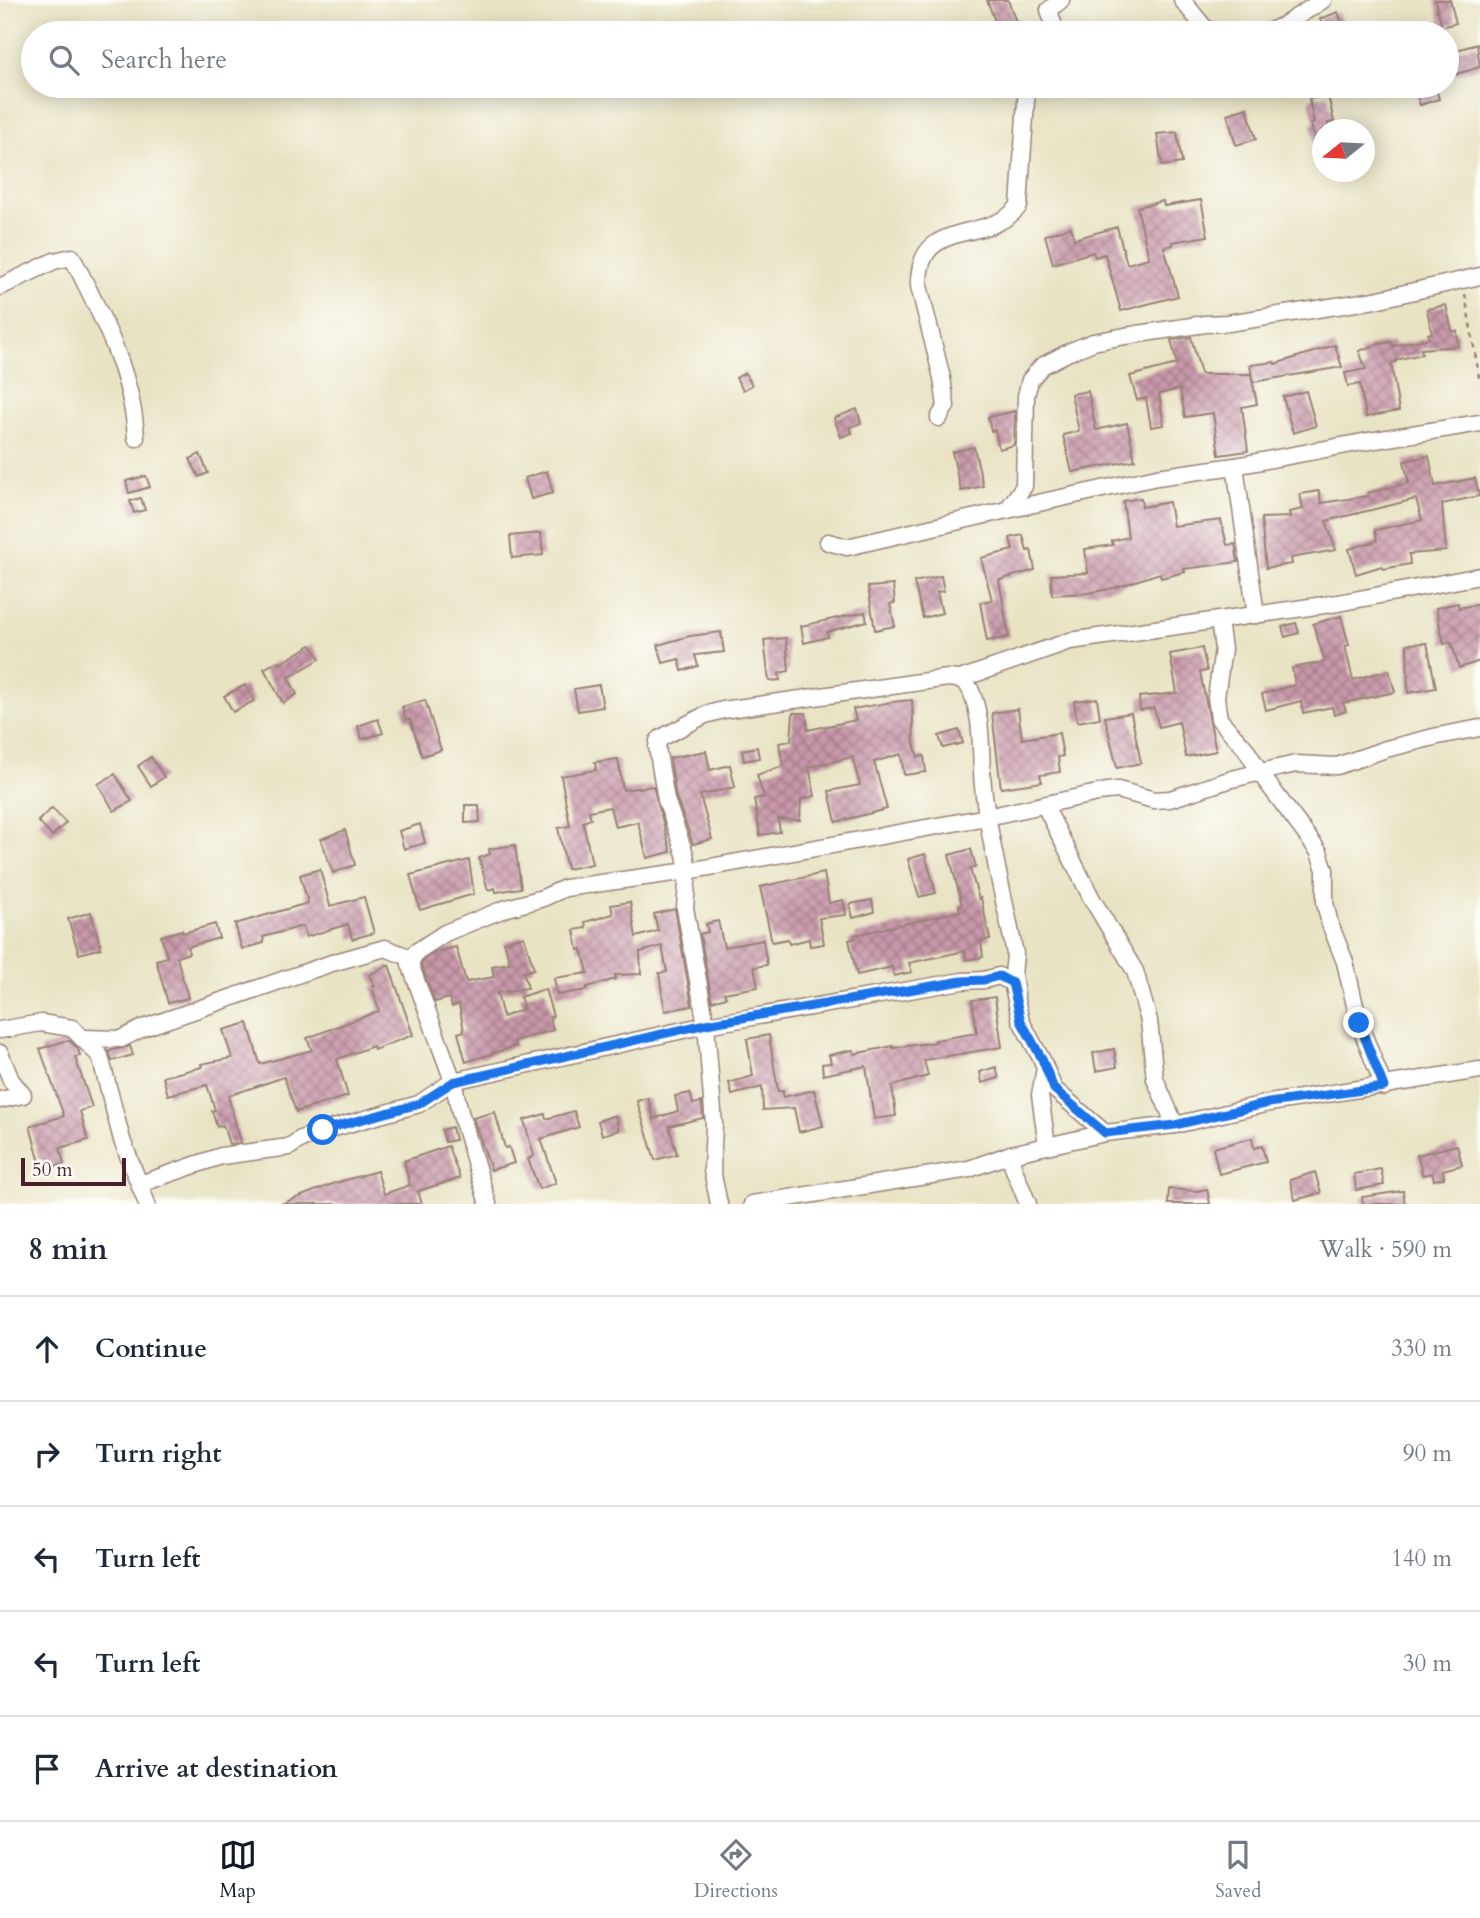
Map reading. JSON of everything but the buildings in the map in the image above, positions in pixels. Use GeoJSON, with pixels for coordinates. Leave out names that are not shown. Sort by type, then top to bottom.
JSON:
{"type":"FeatureCollection","features":[{"type":"Feature","properties":{"kind":"street"},"geometry":{"type":"LineString","coordinates":[[1052,21],[1049,10],[1061,0]]}},
{"type":"Feature","properties":{"kind":"street"},"geometry":{"type":"LineString","coordinates":[[1182,0],[1199,21]]}},
{"type":"Feature","properties":{"kind":"street"},"geometry":{"type":"LineString","coordinates":[[1290,21],[1322,0]]}},
{"type":"Feature","properties":{"kind":"street"},"geometry":{"type":"LineString","coordinates":[[939,418],[946,406],[919,286],[919,271],[924,254],[940,240],[991,226],[1012,216],[1019,206],[1026,98]]}},
{"type":"Feature","properties":{"kind":"street"},"geometry":{"type":"LineString","coordinates":[[0,287],[54,261],[72,257],[122,365],[135,412],[136,438]]}},
{"type":"Feature","properties":{"kind":"street"},"geometry":{"type":"LineString","coordinates":[[1007,510],[1024,486],[1026,397],[1030,380],[1042,366],[1069,352],[1093,342],[1125,335],[1228,323],[1375,300],[1480,276]]}},
{"type":"Feature","properties":{"kind":"street"},"geometry":{"type":"LineString","coordinates":[[828,542],[847,547],[1136,481],[1480,423]]}},
{"type":"Feature","properties":{"kind":"street"},"geometry":{"type":"LineString","coordinates":[[1235,466],[1256,615]]}},
{"type":"Feature","properties":{"kind":"street"},"geometry":{"type":"LineString","coordinates":[[960,679],[1070,641],[1338,603],[1480,576]]}},
{"type":"Feature","properties":{"kind":"street"},"geometry":{"type":"LineString","coordinates":[[1219,620],[1223,649],[1216,697],[1219,719],[1246,749],[1260,773],[1324,862],[1325,903],[1330,924],[1345,962],[1359,1023],[1384,1087]]}},
{"type":"Feature","properties":{"kind":"street"},"geometry":{"type":"LineString","coordinates":[[719,1204],[712,1170],[713,1100],[706,1024],[685,908],[688,871],[685,854],[666,800],[657,747],[661,738],[705,715],[723,710],[948,678],[966,682],[971,691],[978,721],[987,817],[1015,954],[1013,975],[1021,1021],[1054,1089],[1105,1133]]}},
{"type":"Feature","properties":{"kind":"street"},"geometry":{"type":"LineString","coordinates":[[488,1204],[453,1082],[410,964],[416,952],[445,933],[503,909],[543,898],[565,888],[688,871],[1045,806],[1107,791],[1118,790],[1154,800],[1170,799],[1232,779],[1296,764],[1337,766],[1386,749],[1480,728]]}},
{"type":"Feature","properties":{"kind":"street"},"geometry":{"type":"LineString","coordinates":[[1045,806],[1092,900],[1135,971],[1149,1021],[1155,1079],[1175,1125]]}},
{"type":"Feature","properties":{"kind":"street"},"geometry":{"type":"LineString","coordinates":[[83,1038],[121,1039],[143,1028],[385,948],[411,958]]}},
{"type":"Feature","properties":{"kind":"street"},"geometry":{"type":"LineString","coordinates":[[140,1184],[221,1156],[289,1147],[323,1130],[419,1104],[453,1082],[706,1024],[999,976],[1012,983],[1016,995]]}},
{"type":"Feature","properties":{"kind":"street"},"geometry":{"type":"LineString","coordinates":[[0,1030],[41,1023],[72,1028],[100,1056],[122,1140],[147,1204]]}},
{"type":"Feature","properties":{"kind":"street"},"geometry":{"type":"LineString","coordinates":[[0,1053],[11,1080],[23,1095],[0,1100]]}},
{"type":"Feature","properties":{"kind":"street"},"geometry":{"type":"LineString","coordinates":[[1045,1068],[1040,1095],[1047,1146]]}},
{"type":"Feature","properties":{"kind":"street"},"geometry":{"type":"LineString","coordinates":[[752,1204],[969,1168],[1011,1154],[1105,1133],[1175,1125],[1269,1103],[1480,1070]]}},
{"type":"Feature","properties":{"kind":"street"},"geometry":{"type":"LineString","coordinates":[[1011,1154],[1013,1167],[1028,1204]]}},
{"type":"Feature","properties":{"kind":"path"},"geometry":{"type":"LineString","coordinates":[[1463,280],[1480,383]]}},
{"type":"Feature","properties":{"kind":"route"},"geometry":{"type":"LineString","coordinates":[[323,1130],[419,1104],[453,1082],[706,1024],[999,976],[1012,983],[1021,1021],[1042,1059],[1054,1089],[1105,1133],[1175,1125],[1269,1103],[1384,1087],[1359,1023]]}}]}
